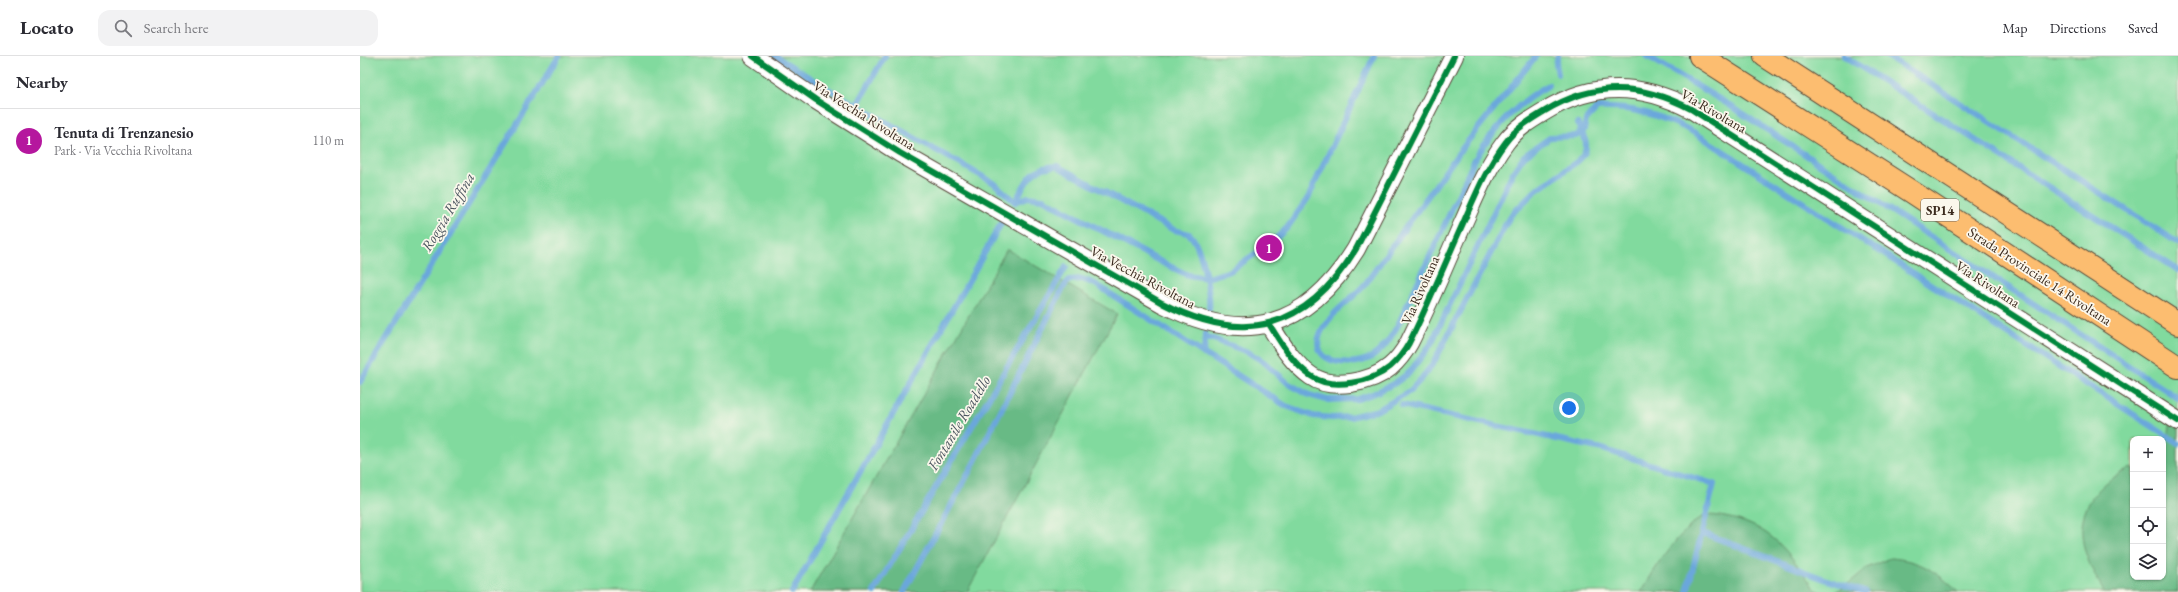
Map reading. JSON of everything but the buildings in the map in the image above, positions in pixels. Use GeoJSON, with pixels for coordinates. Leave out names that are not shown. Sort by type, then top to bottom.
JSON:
{"type":"FeatureCollection","features":[{"type":"Feature","properties":{"kind":"highway","name":"Strada Provinciale 14 Rivoltana"},"geometry":{"type":"LineString","coordinates":[[1700,56],[1912,192],[2178,367]]}},
{"type":"Feature","properties":{"kind":"highway","name":"SP14"},"geometry":{"type":"LineString","coordinates":[[1765,56],[2178,324]]}},
{"type":"Feature","properties":{"kind":"street","name":"Via Vecchia Rivoltana"},"geometry":{"type":"LineString","coordinates":[[753,56],[816,100],[900,153],[1180,313],[1213,324],[1246,327],[1269,324],[1284,318],[1305,305],[1328,286],[1347,263],[1454,56]]}},
{"type":"Feature","properties":{"kind":"street","name":"Via Rivoltana"},"geometry":{"type":"LineString","coordinates":[[1269,324],[1294,361],[1313,377],[1332,382],[1348,382],[1365,379],[1384,372],[1397,361],[1409,343],[1485,172],[1505,142],[1519,128],[1570,97],[1604,89],[1626,89],[1653,94],[1692,109],[2178,421]]}},
{"type":"Feature","properties":{"kind":"green space"},"geometry":{"type":"Polygon","coordinates":[[[360,56],[2178,56],[2178,592],[360,592],[360,56]]]}},
{"type":"Feature","properties":{"kind":"green space"},"geometry":{"type":"Polygon","coordinates":[[[1007,249],[1117,314],[967,592],[810,592],[1007,249]]]}},
{"type":"Feature","properties":{"kind":"green space"},"geometry":{"type":"Polygon","coordinates":[[[2178,415],[2178,592],[2104,592],[2096,578],[2085,550],[2082,536],[2082,522],[2086,509],[2094,496],[2106,483],[2130,469],[2130,580],[2166,580],[2166,438],[2169,432],[2171,420],[2178,415]]]}},
{"type":"Feature","properties":{"kind":"green space"},"geometry":{"type":"Polygon","coordinates":[[[1705,515],[1722,516],[1738,520],[1764,531],[1782,547],[1814,588],[1820,592],[1641,592],[1661,560],[1676,540],[1695,522],[1705,515]]]}},
{"type":"Feature","properties":{"kind":"green space"},"geometry":{"type":"Polygon","coordinates":[[[1890,558],[1910,561],[1927,568],[1942,578],[1958,592],[1834,592],[1843,588],[1867,568],[1890,558]]]}},
{"type":"Feature","properties":{"kind":"waterway","name":"Roggia Ruffina"},"geometry":{"type":"LineString","coordinates":[[360,382],[559,56]]}},
{"type":"Feature","properties":{"kind":"waterway"},"geometry":{"type":"LineString","coordinates":[[775,56],[823,86],[994,183],[1015,202]]}},
{"type":"Feature","properties":{"kind":"waterway"},"geometry":{"type":"LineString","coordinates":[[857,105],[885,56]]}},
{"type":"Feature","properties":{"kind":"waterway"},"geometry":{"type":"LineString","coordinates":[[1015,202],[1028,197],[1043,199],[1188,275],[1207,278],[1230,271],[1271,243],[1287,228],[1308,198],[1374,56]]}},
{"type":"Feature","properties":{"kind":"waterway"},"geometry":{"type":"LineString","coordinates":[[1536,56],[1460,151],[1366,283],[1326,323],[1318,341],[1319,350],[1324,356],[1341,362],[1361,361],[1370,358],[1383,348],[1398,325],[1475,159],[1498,127],[1517,108],[1549,85]]}},
{"type":"Feature","properties":{"kind":"waterway"},"geometry":{"type":"LineString","coordinates":[[1558,56],[1556,64],[1558,74]]}},
{"type":"Feature","properties":{"kind":"waterway"},"geometry":{"type":"LineString","coordinates":[[1647,56],[1726,103],[2178,398]]}},
{"type":"Feature","properties":{"kind":"waterway"},"geometry":{"type":"LineString","coordinates":[[1844,56],[2178,270]]}},
{"type":"Feature","properties":{"kind":"waterway"},"geometry":{"type":"LineString","coordinates":[[1887,56],[2178,243]]}},
{"type":"Feature","properties":{"kind":"waterway"},"geometry":{"type":"LineString","coordinates":[[1205,336],[1248,352],[1264,362],[1289,384],[1309,395],[1327,400],[1358,399],[1375,393],[1395,383],[1409,373],[1431,344],[1513,172],[1524,156],[1551,137],[1576,136],[1584,130],[1586,120],[1597,108],[1623,109],[1648,113],[1695,133],[2178,443]]}},
{"type":"Feature","properties":{"kind":"waterway"},"geometry":{"type":"LineString","coordinates":[[904,592],[974,463],[1063,288],[1069,280],[1082,279],[1095,284],[1286,406],[1313,416],[1332,418],[1350,417],[1378,410],[1410,391],[1434,362],[1510,216],[1534,192],[1582,157],[1585,152],[1586,143],[1578,124]]}},
{"type":"Feature","properties":{"kind":"waterway"},"geometry":{"type":"LineString","coordinates":[[1015,202],[1030,176],[1041,169],[1057,166],[1174,230],[1189,234],[1193,239],[1201,258],[1207,281],[1209,309]]}},
{"type":"Feature","properties":{"kind":"waterway"},"geometry":{"type":"LineString","coordinates":[[792,592],[1002,222]]}},
{"type":"Feature","properties":{"kind":"waterway","name":"Fontanile Roadello"},"geometry":{"type":"LineString","coordinates":[[874,592],[1066,267]]}},
{"type":"Feature","properties":{"kind":"waterway"},"geometry":{"type":"LineString","coordinates":[[1204,354],[1205,334]]}},
{"type":"Feature","properties":{"kind":"waterway"},"geometry":{"type":"LineString","coordinates":[[1402,405],[1602,449],[1714,484],[1687,592]]}},
{"type":"Feature","properties":{"kind":"waterway"},"geometry":{"type":"LineString","coordinates":[[1703,533],[1824,579],[1865,592]]}},
{"type":"Feature","properties":{"kind":"cycle path"},"geometry":{"type":"LineString","coordinates":[[753,56],[816,100],[900,153],[1162,303],[1192,316],[1220,324],[1246,326],[1271,322],[1294,313],[1316,298],[1337,276],[1356,249],[1454,56]]}},
{"type":"Feature","properties":{"kind":"cycle path"},"geometry":{"type":"LineString","coordinates":[[1269,324],[1298,365],[1304,371],[1320,381],[1340,384],[1352,383],[1373,377],[1390,367],[1396,362],[1409,343],[1482,181],[1499,152],[1513,133],[1545,111],[1563,101],[1581,94],[1600,90],[1636,90],[1672,100],[1691,109],[2178,421]]}},
{"type":"Feature","properties":{"kind":"place","name":"Tenuta di Trenzanesio"},"geometry":{"type":"Point","coordinates":[1269,248]}}]}
